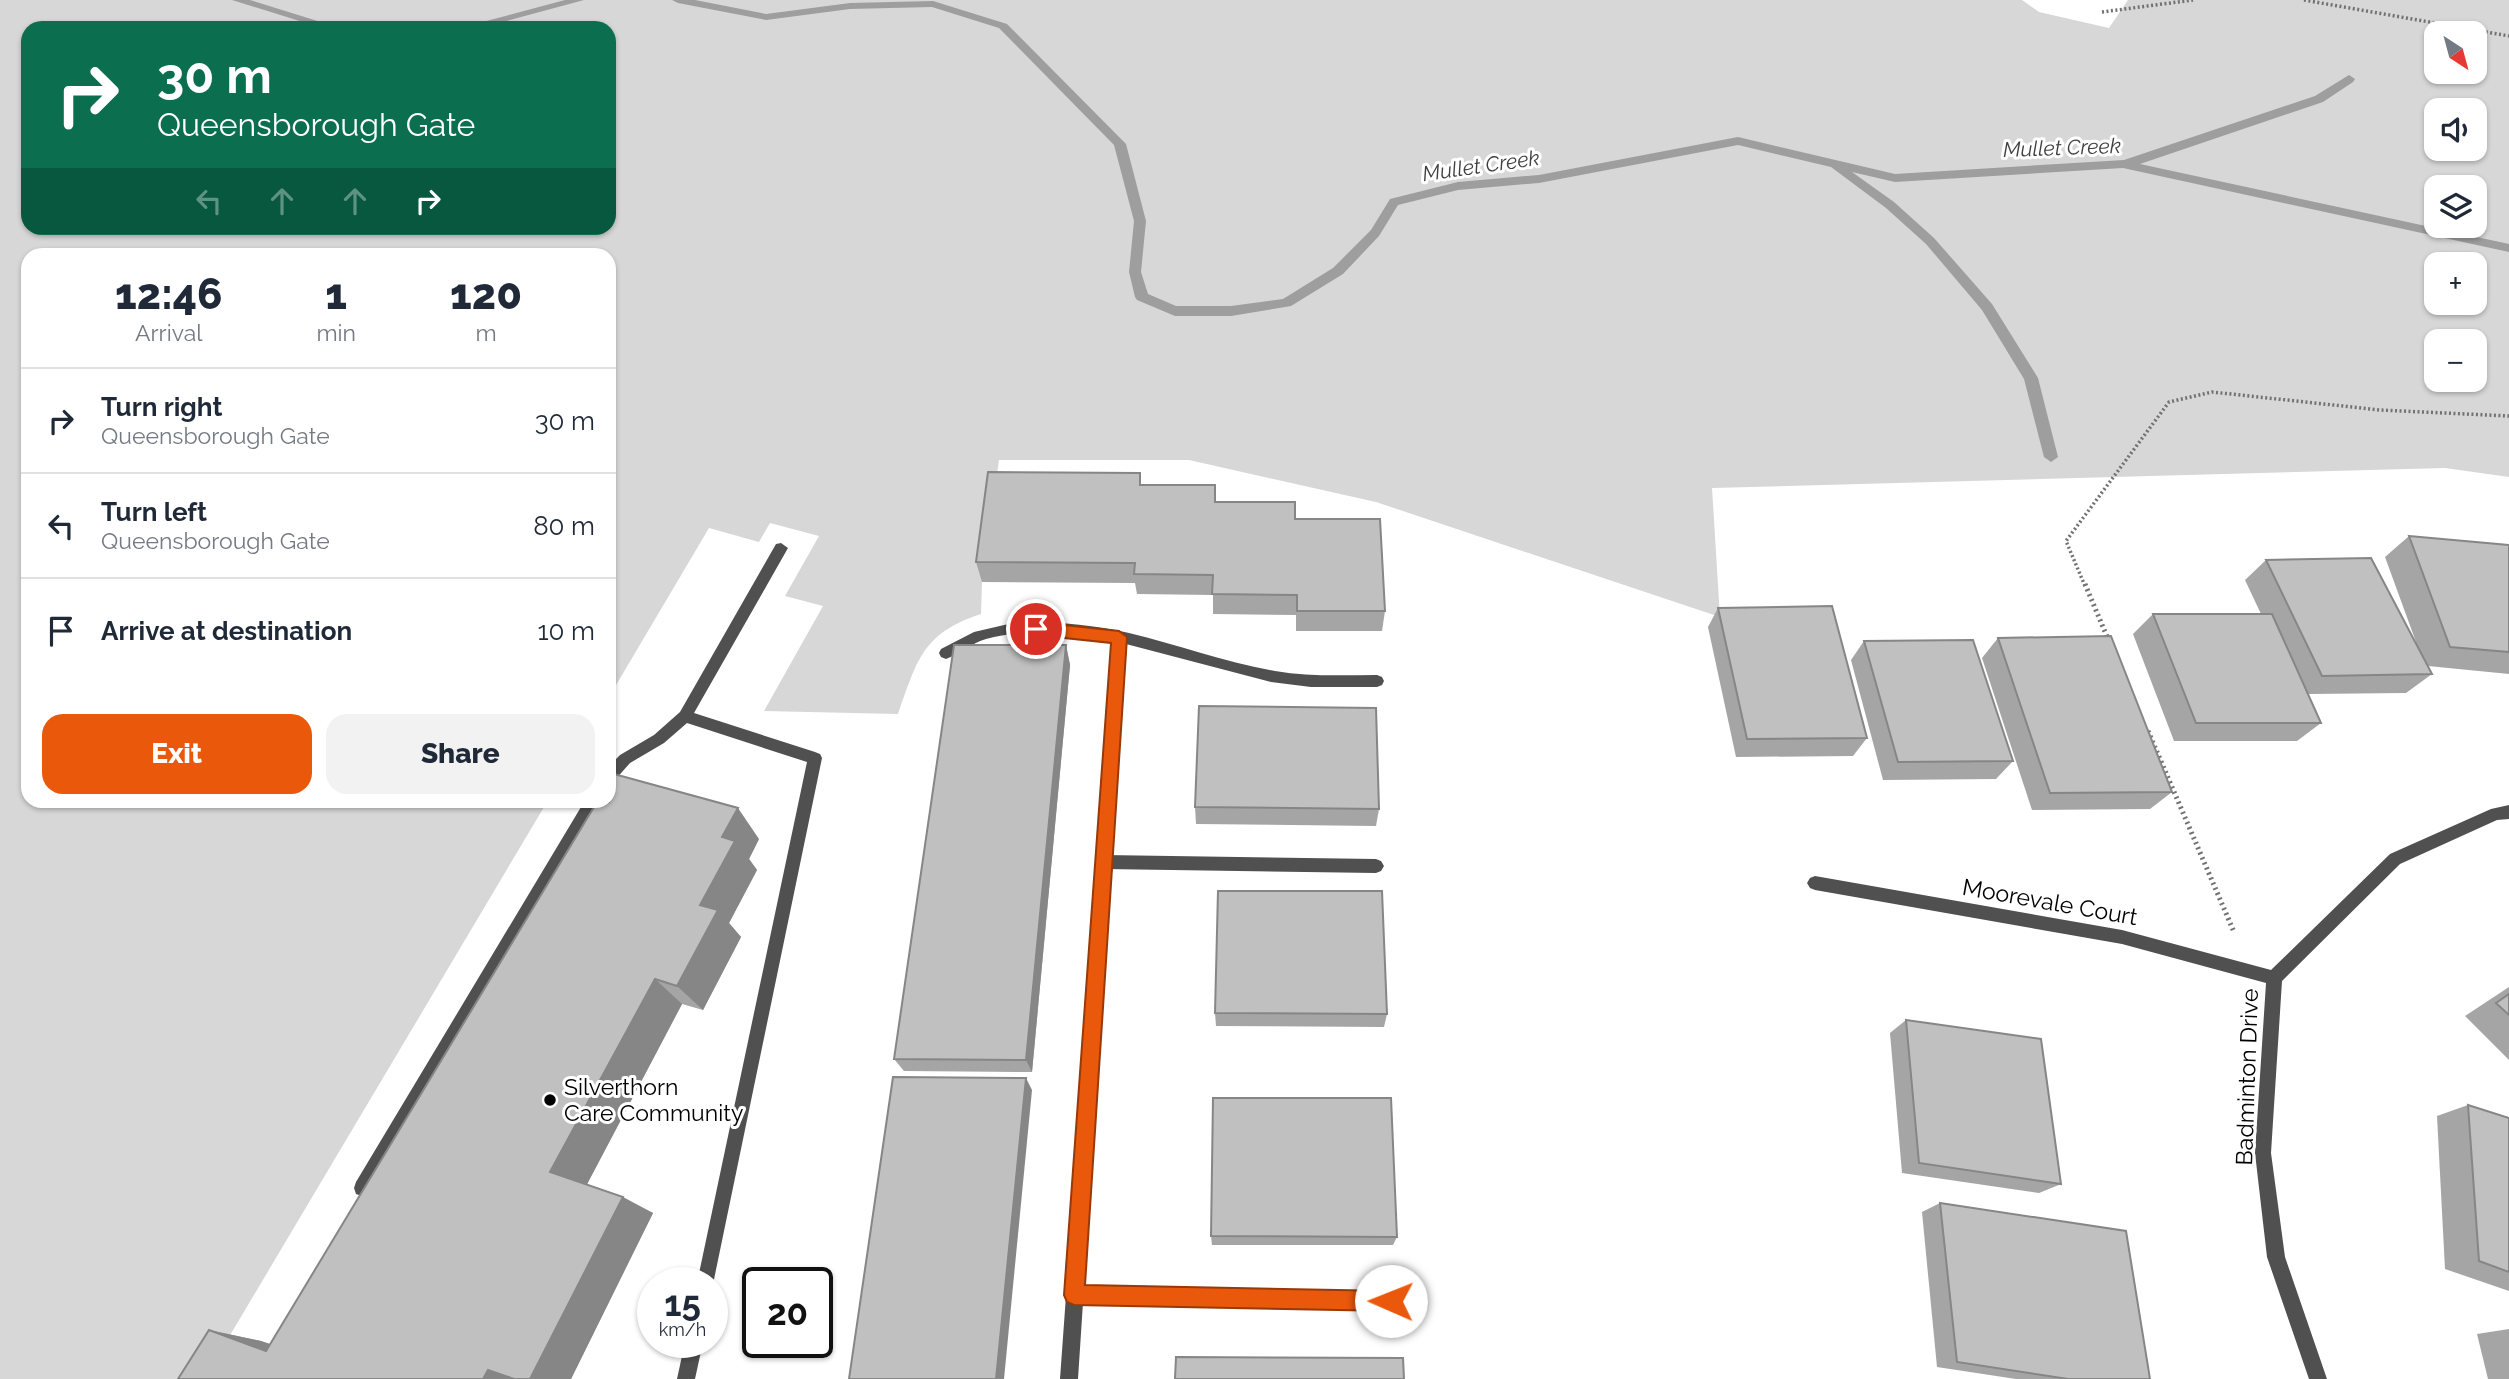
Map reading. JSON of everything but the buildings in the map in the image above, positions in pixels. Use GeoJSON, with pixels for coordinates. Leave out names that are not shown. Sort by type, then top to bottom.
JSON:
{"type":"FeatureCollection","features":[{"type":"Feature","properties":{"kind":"street"},"geometry":{"type":"LineString","coordinates":[[616,769],[625,759],[659,739],[685,716],[781,548]]}},
{"type":"Feature","properties":{"kind":"street"},"geometry":{"type":"LineString","coordinates":[[946,653],[983,634],[1018,629],[1053,629],[1119,637],[1272,676],[1307,681],[1377,681]]}},
{"type":"Feature","properties":{"kind":"street"},"geometry":{"type":"LineString","coordinates":[[1069,1379],[1119,637]]}},
{"type":"Feature","properties":{"kind":"street"},"geometry":{"type":"LineString","coordinates":[[685,716],[815,758],[709,1267]]}},
{"type":"Feature","properties":{"kind":"street"},"geometry":{"type":"LineString","coordinates":[[362,1188],[588,808]]}},
{"type":"Feature","properties":{"kind":"street","name":"Badminton Drive"},"geometry":{"type":"LineString","coordinates":[[2318,1379],[2276,1257],[2263,1153],[2274,978],[2395,859],[2496,814],[2509,812]]}},
{"type":"Feature","properties":{"kind":"street"},"geometry":{"type":"LineString","coordinates":[[1104,862],[1376,866]]}},
{"type":"Feature","properties":{"kind":"street","name":"Moorevale Court"},"geometry":{"type":"LineString","coordinates":[[1815,883],[2122,937],[2274,978]]}},
{"type":"Feature","properties":{"kind":"street"},"geometry":{"type":"LineString","coordinates":[[1074,1295],[1391,1301]]}},
{"type":"Feature","properties":{"kind":"street"},"geometry":{"type":"LineString","coordinates":[[686,1379],[691,1358]]}},
{"type":"Feature","properties":{"kind":"path"},"geometry":{"type":"LineString","coordinates":[[2102,12],[2193,0]]}},
{"type":"Feature","properties":{"kind":"path"},"geometry":{"type":"LineString","coordinates":[[2304,0],[2509,36]]}},
{"type":"Feature","properties":{"kind":"path"},"geometry":{"type":"LineString","coordinates":[[2109,642],[2066,541],[2169,401],[2212,392],[2380,410],[2509,416]]}},
{"type":"Feature","properties":{"kind":"path"},"geometry":{"type":"LineString","coordinates":[[2142,718],[2251,972]]}},
{"type":"Feature","properties":{"kind":"shaded area"},"geometry":{"type":"Polygon","coordinates":[[[0,0],[2022,0],[2039,12],[2109,28],[2128,0],[2509,0],[2509,477],[2445,468],[1712,488],[1720,617],[1376,502],[1189,460],[999,460],[982,582],[981,614],[946,630],[934,640],[917,664],[898,714],[764,711],[823,606],[785,596],[819,536],[770,523],[759,542],[709,528],[616,685],[616,248],[21,248],[21,808],[543,808],[204,1379],[0,1379],[0,0]]]}},
{"type":"Feature","properties":{"kind":"waterway","name":"Mullet Creek"},"geometry":{"type":"LineString","coordinates":[[238,0],[310,21]]}},
{"type":"Feature","properties":{"kind":"waterway","name":"Mullet Creek"},"geometry":{"type":"LineString","coordinates":[[494,21],[578,0]]}},
{"type":"Feature","properties":{"kind":"waterway","name":"Mullet Creek"},"geometry":{"type":"LineString","coordinates":[[678,0],[766,17],[850,6],[933,4],[1003,26],[1120,144],[1140,221],[1135,272],[1142,297],[1175,311],[1231,311],[1286,303],[1338,271],[1375,233],[1394,202],[1458,186],[1539,179],[1738,141],[1895,178],[2123,164],[2509,248]]}},
{"type":"Feature","properties":{"kind":"waterway"},"geometry":{"type":"LineString","coordinates":[[2126,164],[2319,99],[2349,79]]}},
{"type":"Feature","properties":{"kind":"waterway"},"geometry":{"type":"LineString","coordinates":[[1837,167],[1890,205],[1930,241],[1987,307],[2031,378],[2051,457]]}},
{"type":"Feature","properties":{"kind":"place","name":"Silverthorn Care Community"},"geometry":{"type":"Point","coordinates":[550,1100]}},
{"type":"Feature","properties":{"kind":"route"},"geometry":{"type":"LineString","coordinates":[[1036,629],[1119,637],[1074,1295],[1391,1301]]}}]}
